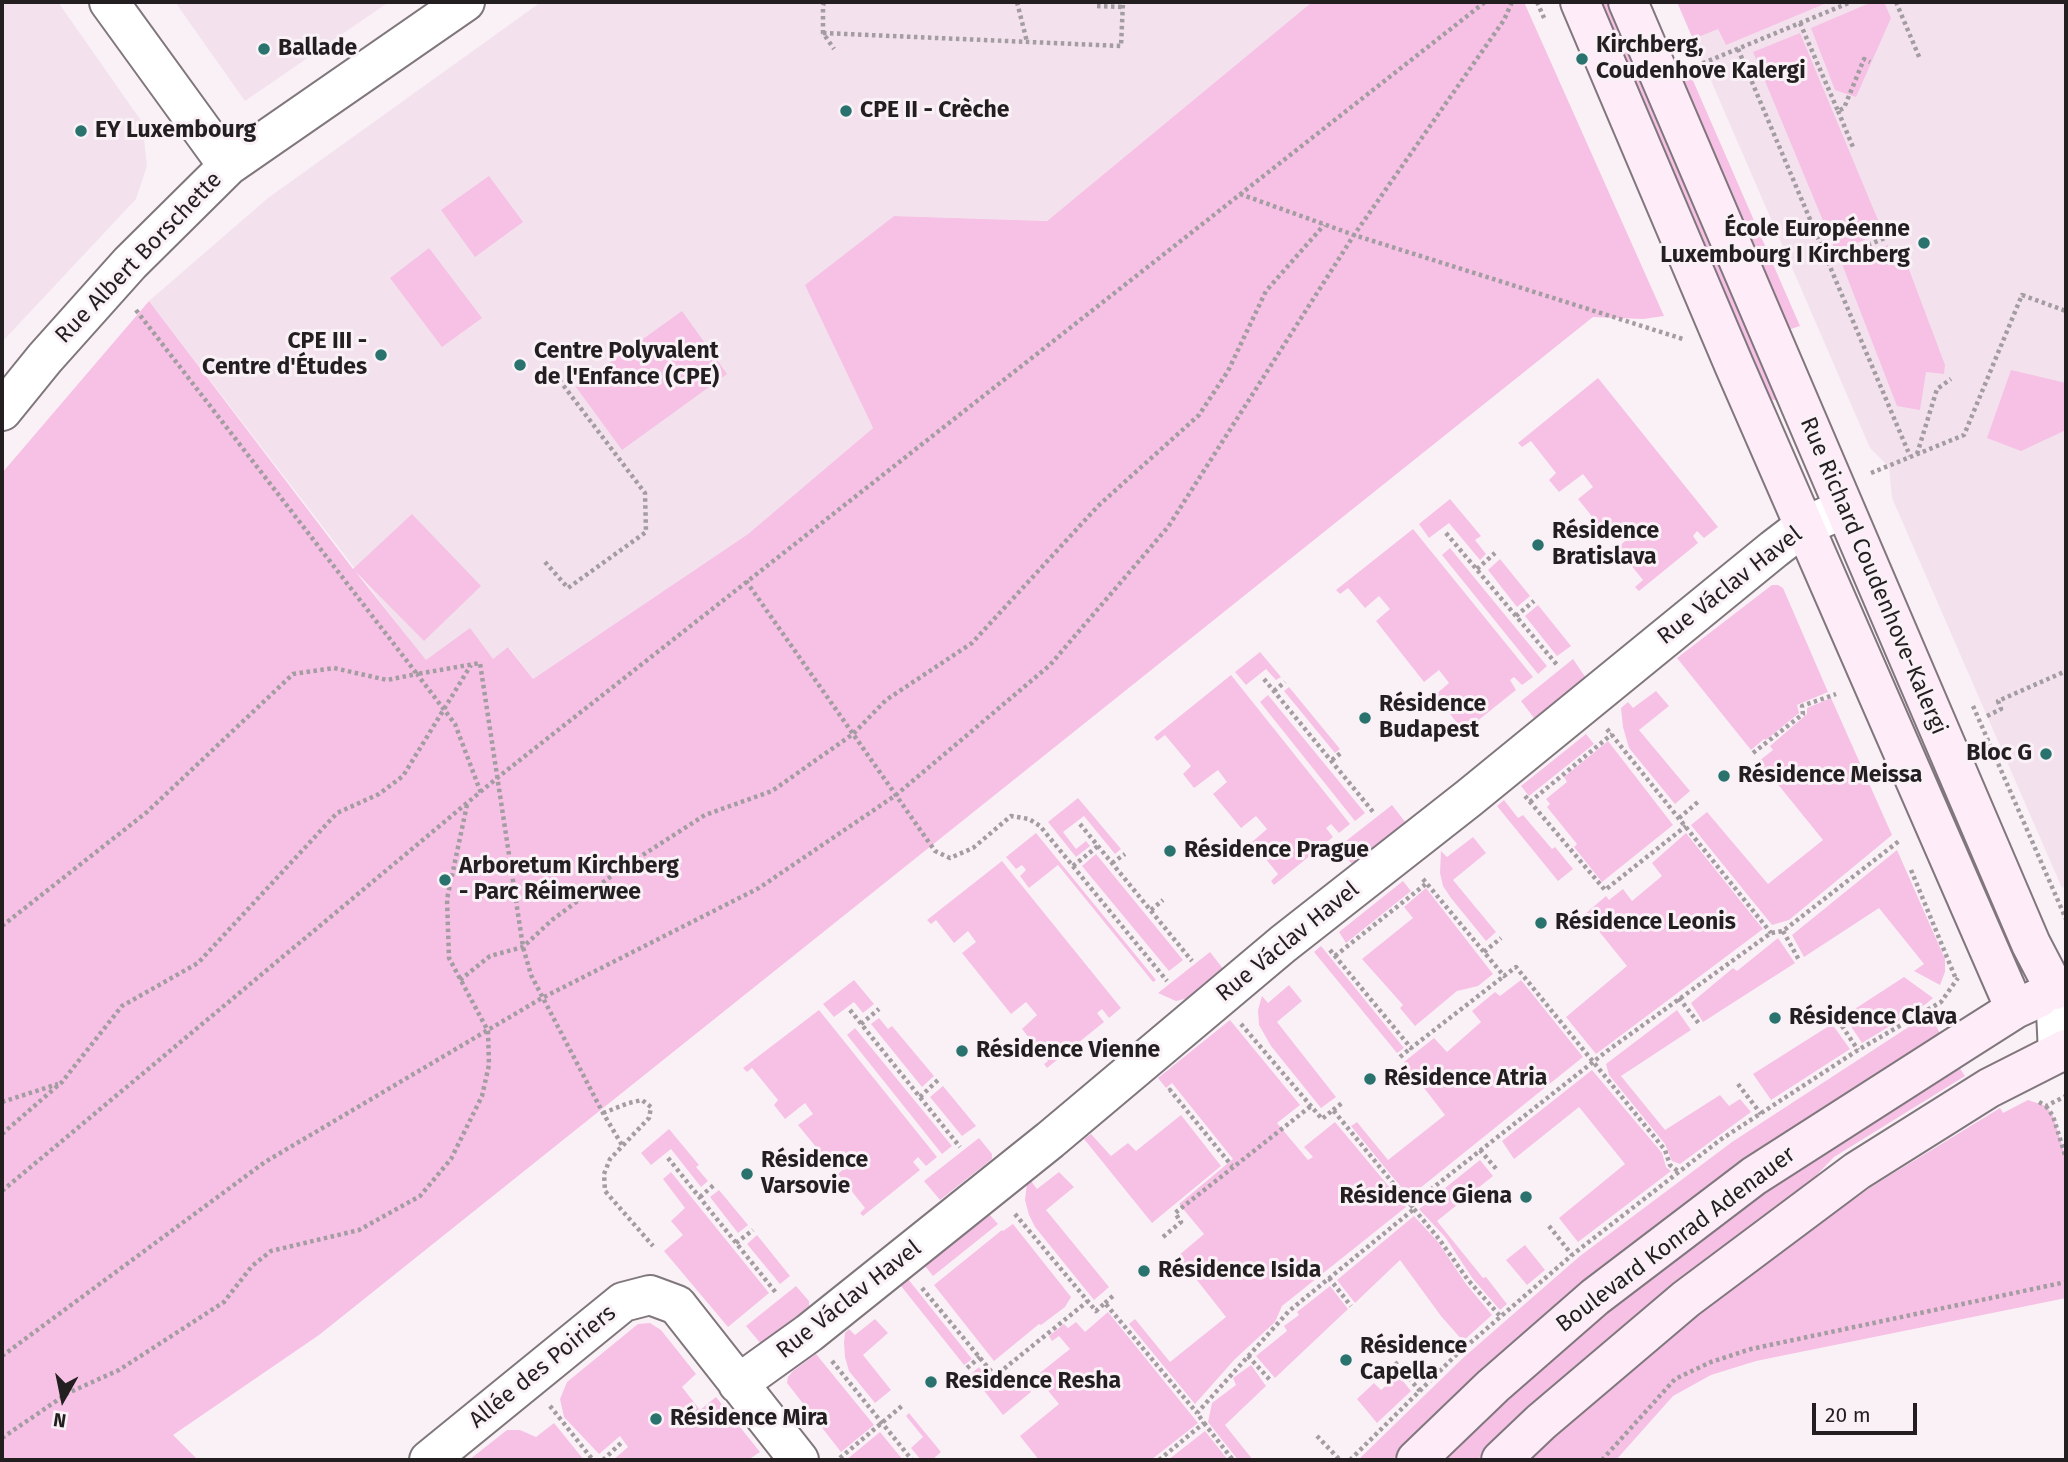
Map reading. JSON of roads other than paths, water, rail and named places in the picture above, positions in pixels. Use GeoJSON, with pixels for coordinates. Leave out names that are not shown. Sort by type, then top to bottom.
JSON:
{"type":"FeatureCollection","features":[{"type":"Feature","properties":{"kind":"street"},"geometry":{"type":"LineString","coordinates":[[109,2],[228,166]]}},
{"type":"Feature","properties":{"kind":"street","name":"Rue Albert Borschette"},"geometry":{"type":"LineString","coordinates":[[2,411],[130,262],[228,166],[465,2]]}},
{"type":"Feature","properties":{"kind":"street","name":"Rue Richard Coudenhove-Kalergi"},"geometry":{"type":"LineString","coordinates":[[1580,2],[1804,526],[2015,1009],[2062,1051]]}},
{"type":"Feature","properties":{"kind":"street","name":"Rue Richard Coudenhove-Kalergi"},"geometry":{"type":"LineString","coordinates":[[1628,2],[2031,944],[2061,988],[2062,1051]]}},
{"type":"Feature","properties":{"kind":"street","name":"Rue Václav Havel"},"geometry":{"type":"LineString","coordinates":[[738,1384],[809,1333],[992,1187],[1308,924],[1804,526],[1844,509]]}},
{"type":"Feature","properties":{"kind":"street","name":"Boulevard Konrad Adenauer"},"geometry":{"type":"LineString","coordinates":[[1416,1460],[1493,1386],[1595,1297],[1754,1176],[2015,1009],[2061,988]]}},
{"type":"Feature","properties":{"kind":"street"},"geometry":{"type":"LineString","coordinates":[[1501,1460],[1541,1422],[1686,1299],[1857,1171],[1989,1088],[2062,1051]]}},
{"type":"Feature","properties":{"kind":"street","name":"Allée des Poiriers"},"geometry":{"type":"LineString","coordinates":[[429,1460],[623,1302],[650,1295],[677,1305],[799,1460]]}},
{"type":"Feature","properties":{"kind":"place","name":"Ballade"},"geometry":{"type":"Point","coordinates":[264,49]}},
{"type":"Feature","properties":{"kind":"place","name":"Kirchberg, Coudenhove Kalergi"},"geometry":{"type":"Point","coordinates":[1582,59]}},
{"type":"Feature","properties":{"kind":"place","name":"CPE II - Crèche"},"geometry":{"type":"Point","coordinates":[846,111]}},
{"type":"Feature","properties":{"kind":"place","name":"EY Luxembourg"},"geometry":{"type":"Point","coordinates":[81,131]}},
{"type":"Feature","properties":{"kind":"place","name":"École Européenne Luxembourg I Kirchberg"},"geometry":{"type":"Point","coordinates":[1924,243]}},
{"type":"Feature","properties":{"kind":"place","name":"CPE III - Centre d'Études"},"geometry":{"type":"Point","coordinates":[381,355]}},
{"type":"Feature","properties":{"kind":"place","name":"Centre Polyvalent de l'Enfance (CPE)"},"geometry":{"type":"Point","coordinates":[520,365]}},
{"type":"Feature","properties":{"kind":"place","name":"Résidence Bratislava"},"geometry":{"type":"Point","coordinates":[1538,545]}},
{"type":"Feature","properties":{"kind":"place","name":"Résidence Budapest"},"geometry":{"type":"Point","coordinates":[1365,718]}},
{"type":"Feature","properties":{"kind":"place","name":"Bloc G"},"geometry":{"type":"Point","coordinates":[2046,754]}},
{"type":"Feature","properties":{"kind":"place","name":"Résidence Meissa"},"geometry":{"type":"Point","coordinates":[1724,776]}},
{"type":"Feature","properties":{"kind":"place","name":"Résidence Prague"},"geometry":{"type":"Point","coordinates":[1170,851]}},
{"type":"Feature","properties":{"kind":"place","name":"Arboretum Kirchberg - Parc Réimerwee"},"geometry":{"type":"Point","coordinates":[445,880]}},
{"type":"Feature","properties":{"kind":"place","name":"Résidence Leonis"},"geometry":{"type":"Point","coordinates":[1541,923]}},
{"type":"Feature","properties":{"kind":"place","name":"Résidence Clava"},"geometry":{"type":"Point","coordinates":[1775,1018]}},
{"type":"Feature","properties":{"kind":"place","name":"Résidence Vienne"},"geometry":{"type":"Point","coordinates":[962,1051]}},
{"type":"Feature","properties":{"kind":"place","name":"Résidence Atria"},"geometry":{"type":"Point","coordinates":[1370,1079]}},
{"type":"Feature","properties":{"kind":"place","name":"Résidence Varsovie"},"geometry":{"type":"Point","coordinates":[747,1174]}},
{"type":"Feature","properties":{"kind":"place","name":"Résidence Giena"},"geometry":{"type":"Point","coordinates":[1526,1197]}},
{"type":"Feature","properties":{"kind":"place","name":"Résidence Isida"},"geometry":{"type":"Point","coordinates":[1144,1271]}},
{"type":"Feature","properties":{"kind":"place","name":"Résidence Capella"},"geometry":{"type":"Point","coordinates":[1346,1360]}},
{"type":"Feature","properties":{"kind":"place","name":"Residence Resha"},"geometry":{"type":"Point","coordinates":[931,1382]}},
{"type":"Feature","properties":{"kind":"place","name":"Résidence Mira"},"geometry":{"type":"Point","coordinates":[656,1419]}}]}
